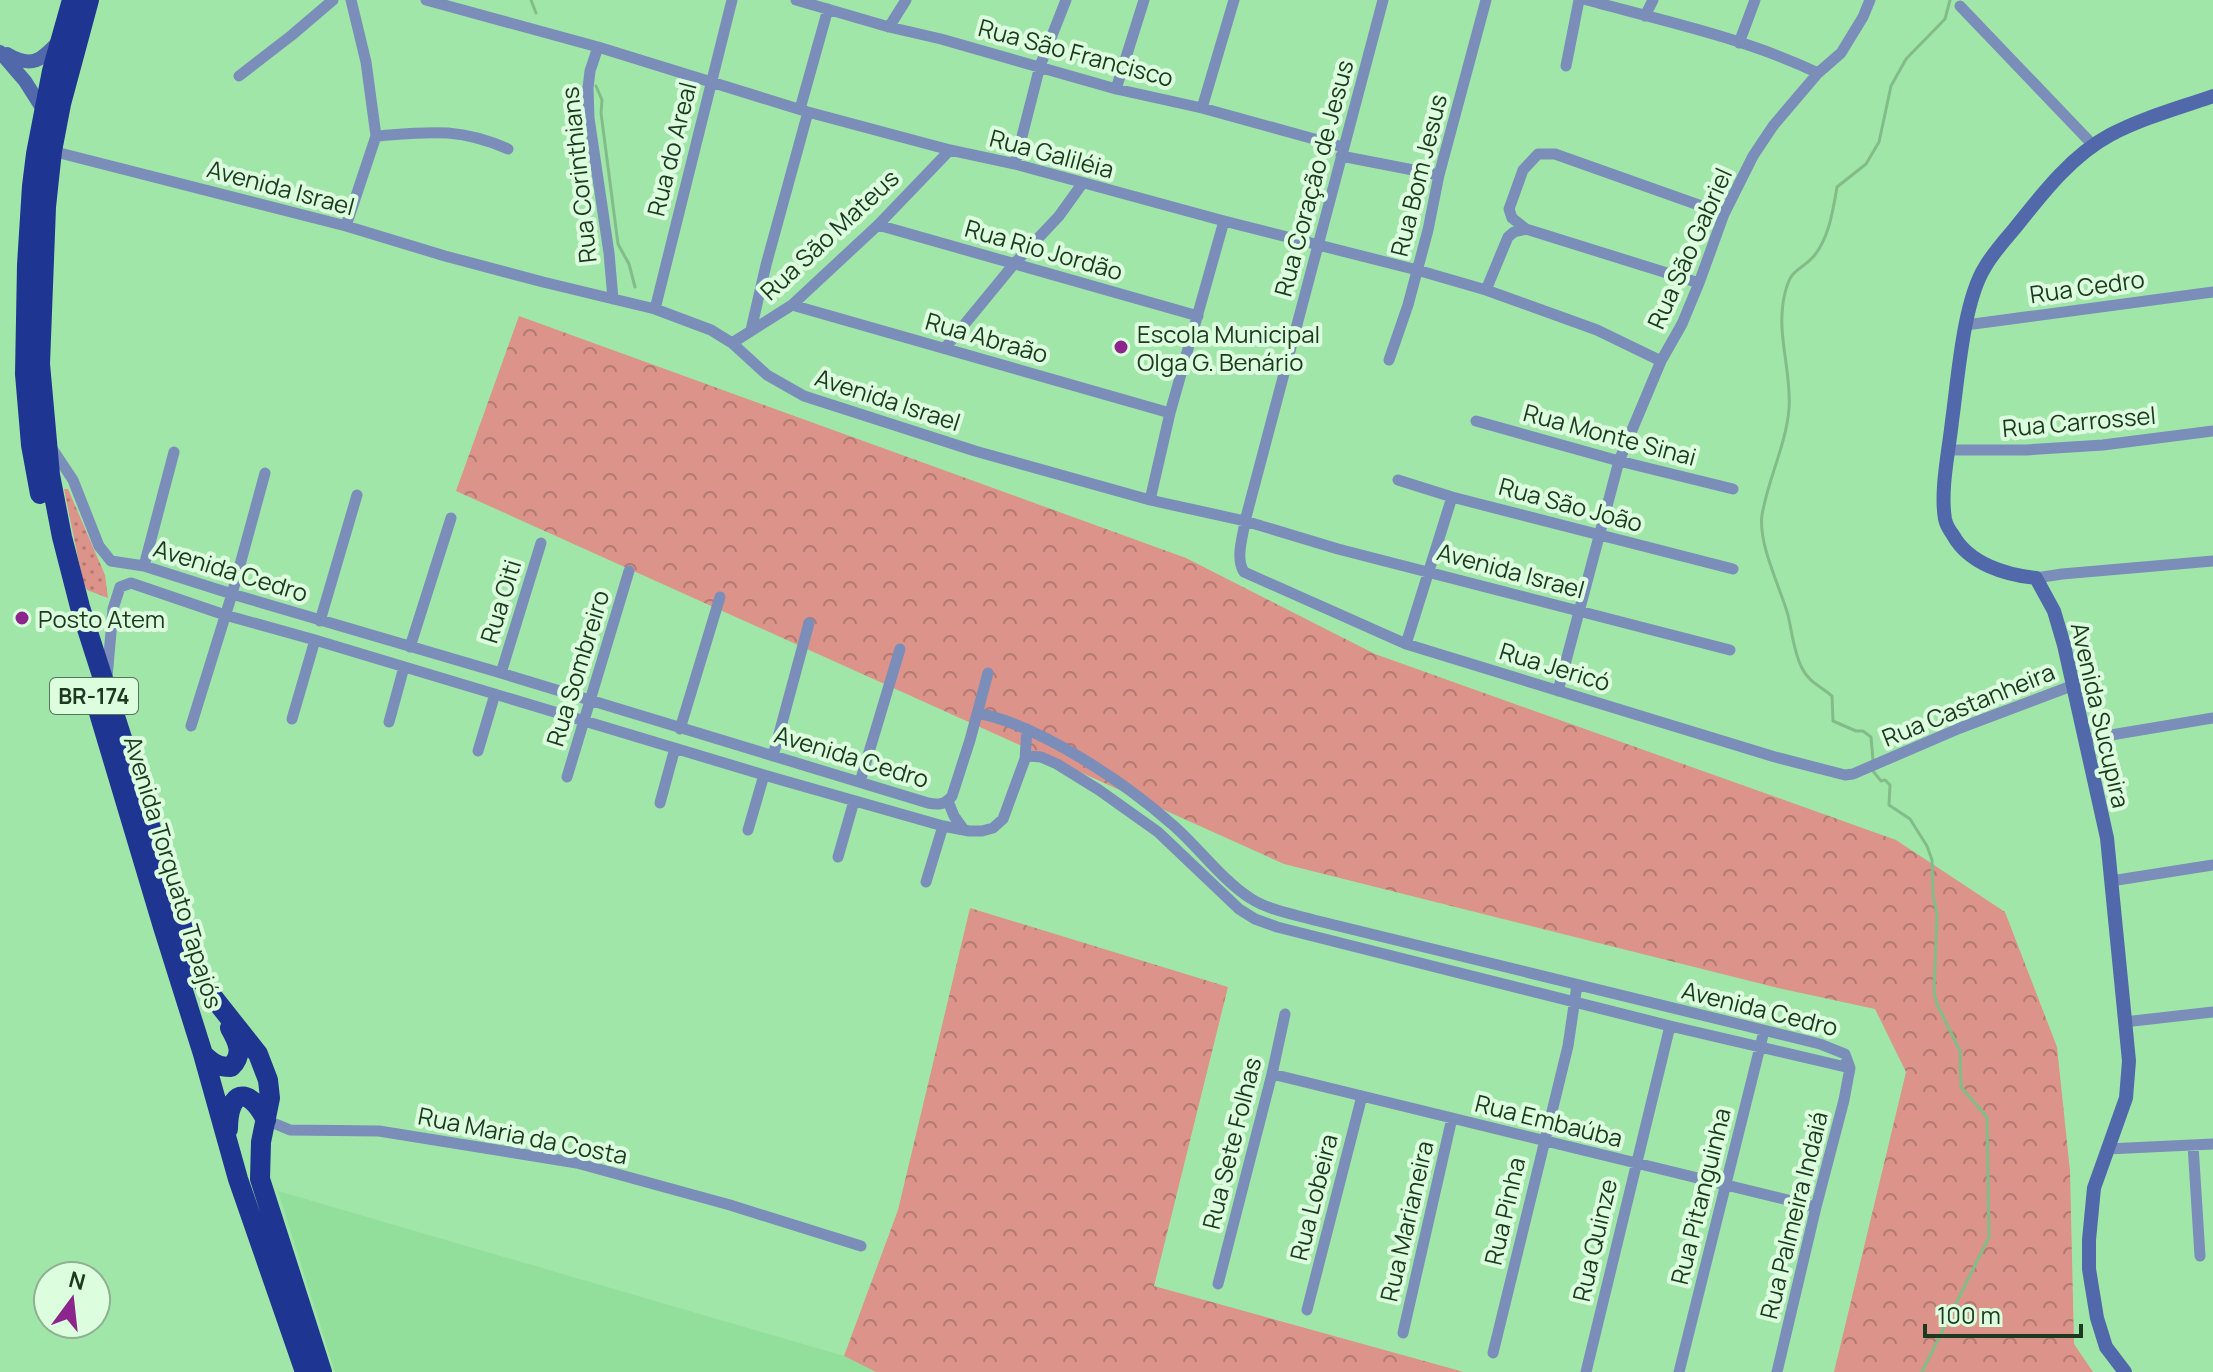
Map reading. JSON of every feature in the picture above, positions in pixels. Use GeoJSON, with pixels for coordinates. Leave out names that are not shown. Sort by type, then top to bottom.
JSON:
{"type":"FeatureCollection","features":[{"type":"Feature","properties":{"kind":"highway","name":"Avenida Torquato Tapajós"},"geometry":{"type":"LineString","coordinates":[[72,0],[44,111],[32,186],[25,374],[31,445],[46,526],[137,842],[243,1195],[305,1372]]}},
{"type":"Feature","properties":{"kind":"highway","name":"Avenida Torquato Tapajós"},"geometry":{"type":"LineString","coordinates":[[89,0],[52,151],[46,207],[40,364],[50,475],[80,607],[197,972],[247,1038],[268,1080],[270,1098],[261,1142],[260,1179],[322,1372]]}},
{"type":"Feature","properties":{"kind":"highway"},"geometry":{"type":"LineString","coordinates":[[203,1054],[221,1067],[231,1067],[237,1061],[239,1052],[237,1041],[215,999]]}},
{"type":"Feature","properties":{"kind":"highway"},"geometry":{"type":"LineString","coordinates":[[230,1151],[228,1115],[235,1099],[241,1096],[254,1100],[266,1120]]}},
{"type":"Feature","properties":{"kind":"street"},"geometry":{"type":"LineString","coordinates":[[239,76],[333,0]]}},
{"type":"Feature","properties":{"kind":"street"},"geometry":{"type":"LineString","coordinates":[[346,226],[376,136],[366,62],[351,0]]}},
{"type":"Feature","properties":{"kind":"street","name":"Rua Galiléia"},"geometry":{"type":"LineString","coordinates":[[426,0],[950,150],[1015,164],[1486,290],[1597,330],[1661,361]]}},
{"type":"Feature","properties":{"kind":"street","name":"Rua do Areal"},"geometry":{"type":"LineString","coordinates":[[655,309],[732,0]]}},
{"type":"Feature","properties":{"kind":"street","name":"Rua São Francisco"},"geometry":{"type":"LineString","coordinates":[[797,0],[1439,175]]}},
{"type":"Feature","properties":{"kind":"street"},"geometry":{"type":"LineString","coordinates":[[889,27],[906,0]]}},
{"type":"Feature","properties":{"kind":"street"},"geometry":{"type":"LineString","coordinates":[[1015,164],[1040,66],[1066,0]]}},
{"type":"Feature","properties":{"kind":"street"},"geometry":{"type":"LineString","coordinates":[[1116,89],[1144,0]]}},
{"type":"Feature","properties":{"kind":"street"},"geometry":{"type":"LineString","coordinates":[[1202,108],[1234,0]]}},
{"type":"Feature","properties":{"kind":"street","name":"Rua Coração de Jesus"},"geometry":{"type":"LineString","coordinates":[[1240,553],[1245,521],[1383,0]]}},
{"type":"Feature","properties":{"kind":"street","name":"Rua Bom Jesus"},"geometry":{"type":"LineString","coordinates":[[1389,360],[1417,270],[1486,0]]}},
{"type":"Feature","properties":{"kind":"street"},"geometry":{"type":"LineString","coordinates":[[1566,66],[1579,0]]}},
{"type":"Feature","properties":{"kind":"street"},"geometry":{"type":"LineString","coordinates":[[1587,0],[1739,43],[1818,73]]}},
{"type":"Feature","properties":{"kind":"street"},"geometry":{"type":"LineString","coordinates":[[1645,16],[1653,0]]}},
{"type":"Feature","properties":{"kind":"street"},"geometry":{"type":"LineString","coordinates":[[1739,43],[1755,0]]}},
{"type":"Feature","properties":{"kind":"street","name":"Rua São Gabriel"},"geometry":{"type":"LineString","coordinates":[[1558,691],[1619,461],[1661,361],[1682,324],[1724,214],[1753,156],[1773,126],[1818,73],[1841,53],[1870,0]]}},
{"type":"Feature","properties":{"kind":"street"},"geometry":{"type":"LineString","coordinates":[[1960,6],[2093,145]]}},
{"type":"Feature","properties":{"kind":"street"},"geometry":{"type":"LineString","coordinates":[[751,330],[828,9]]}},
{"type":"Feature","properties":{"kind":"street"},"geometry":{"type":"LineString","coordinates":[[0,51],[29,63],[48,53],[60,39]]}},
{"type":"Feature","properties":{"kind":"street","name":"Rua Corinthians"},"geometry":{"type":"LineString","coordinates":[[598,47],[590,71],[589,108],[613,299]]}},
{"type":"Feature","properties":{"kind":"street"},"geometry":{"type":"LineString","coordinates":[[0,51],[25,81],[44,111]]}},
{"type":"Feature","properties":{"kind":"street"},"geometry":{"type":"LineString","coordinates":[[2213,96],[2125,128],[2093,145],[2037,200],[1983,269],[1966,325],[1945,496],[1945,519],[1954,538],[1966,551],[2013,576],[2036,578],[2213,561]]}},
{"type":"Feature","properties":{"kind":"street"},"geometry":{"type":"LineString","coordinates":[[376,136],[458,133],[483,138],[508,149]]}},
{"type":"Feature","properties":{"kind":"street","name":"Rua São Mateus"},"geometry":{"type":"LineString","coordinates":[[732,343],[792,305],[878,225],[950,150]]}},
{"type":"Feature","properties":{"kind":"street","name":"Avenida Israel"},"geometry":{"type":"LineString","coordinates":[[52,151],[655,309],[696,324],[732,343],[767,375],[804,396],[975,451],[1150,500],[1245,521],[1338,549],[1730,650]]}},
{"type":"Feature","properties":{"kind":"street"},"geometry":{"type":"LineString","coordinates":[[1699,283],[1526,229],[1512,218],[1509,209],[1523,170],[1538,154],[1555,154],[1724,214]]}},
{"type":"Feature","properties":{"kind":"street"},"geometry":{"type":"LineString","coordinates":[[945,348],[1014,264],[1059,216],[1082,184]]}},
{"type":"Feature","properties":{"kind":"street"},"geometry":{"type":"LineString","coordinates":[[1150,500],[1170,413],[1224,221]]}},
{"type":"Feature","properties":{"kind":"street","name":"Rua Rio Jordão"},"geometry":{"type":"LineString","coordinates":[[878,225],[1198,316]]}},
{"type":"Feature","properties":{"kind":"street"},"geometry":{"type":"LineString","coordinates":[[1486,290],[1508,237],[1526,229]]}},
{"type":"Feature","properties":{"kind":"street","name":"Rua Cedro"},"geometry":{"type":"LineString","coordinates":[[1966,325],[2213,292]]}},
{"type":"Feature","properties":{"kind":"street","name":"Rua Abraão"},"geometry":{"type":"LineString","coordinates":[[792,305],[1170,413]]}},
{"type":"Feature","properties":{"kind":"street","name":"Rua Monte Sinai"},"geometry":{"type":"LineString","coordinates":[[1476,421],[1733,489]]}},
{"type":"Feature","properties":{"kind":"street","name":"Rua Carrossel"},"geometry":{"type":"LineString","coordinates":[[1949,450],[2072,447],[2213,431]]}},
{"type":"Feature","properties":{"kind":"street","name":"Avenida Cedro"},"geometry":{"type":"LineString","coordinates":[[46,441],[73,480],[99,546],[107,558],[119,563],[144,566],[939,805],[948,801],[957,783],[978,713],[1006,720],[1083,760],[1130,792],[1173,825],[1252,900],[1364,932],[1820,1044],[1840,1051],[1848,1058],[1850,1068],[1670,1026],[1255,919],[1239,909],[1158,832],[1057,764],[1041,757],[1029,756],[1025,759],[1003,819],[993,828],[982,831],[943,826],[225,615],[131,583],[120,587],[113,609],[106,691]]}},
{"type":"Feature","properties":{"kind":"street"},"geometry":{"type":"LineString","coordinates":[[144,566],[174,452]]}},
{"type":"Feature","properties":{"kind":"street"},"geometry":{"type":"LineString","coordinates":[[191,726],[265,473]]}},
{"type":"Feature","properties":{"kind":"street","name":"Rua São João"},"geometry":{"type":"LineString","coordinates":[[1398,480],[1452,497],[1733,569]]}},
{"type":"Feature","properties":{"kind":"street"},"geometry":{"type":"LineString","coordinates":[[320,621],[357,495]]}},
{"type":"Feature","properties":{"kind":"street"},"geometry":{"type":"LineString","coordinates":[[1406,644],[1452,497]]}},
{"type":"Feature","properties":{"kind":"street"},"geometry":{"type":"LineString","coordinates":[[410,647],[451,518]]}},
{"type":"Feature","properties":{"kind":"street","name":"Rua Oiti"},"geometry":{"type":"LineString","coordinates":[[501,673],[541,543]]}},
{"type":"Feature","properties":{"kind":"street","name":"Rua Jericó"},"geometry":{"type":"LineString","coordinates":[[1240,553],[1244,572],[1406,644],[1811,767],[1853,774],[1879,764]]}},
{"type":"Feature","properties":{"kind":"street","name":"Rua Sombreiro"},"geometry":{"type":"LineString","coordinates":[[567,777],[629,571]]}},
{"type":"Feature","properties":{"kind":"street","name":"Avenida Sucupira"},"geometry":{"type":"LineString","coordinates":[[2036,578],[2054,611],[2087,739],[2107,838],[2129,1061],[2128,1088],[2094,1188],[2089,1269],[2097,1318],[2106,1347],[2125,1372]]}},
{"type":"Feature","properties":{"kind":"street"},"geometry":{"type":"LineString","coordinates":[[680,729],[720,597]]}},
{"type":"Feature","properties":{"kind":"street"},"geometry":{"type":"LineString","coordinates":[[773,756],[809,623]]}},
{"type":"Feature","properties":{"kind":"street"},"geometry":{"type":"LineString","coordinates":[[292,719],[315,640]]}},
{"type":"Feature","properties":{"kind":"street"},"geometry":{"type":"LineString","coordinates":[[860,782],[900,649]]}},
{"type":"Feature","properties":{"kind":"street"},"geometry":{"type":"LineString","coordinates":[[389,722],[404,667]]}},
{"type":"Feature","properties":{"kind":"street"},"geometry":{"type":"LineString","coordinates":[[978,713],[988,673]]}},
{"type":"Feature","properties":{"kind":"street","name":"Rua Castanheira"},"geometry":{"type":"LineString","coordinates":[[1879,764],[1960,728],[2074,685]]}},
{"type":"Feature","properties":{"kind":"street"},"geometry":{"type":"LineString","coordinates":[[478,751],[495,694]]}},
{"type":"Feature","properties":{"kind":"street"},"geometry":{"type":"LineString","coordinates":[[2087,739],[2213,718]]}},
{"type":"Feature","properties":{"kind":"street"},"geometry":{"type":"LineString","coordinates":[[1025,759],[1027,729]]}},
{"type":"Feature","properties":{"kind":"street"},"geometry":{"type":"LineString","coordinates":[[660,803],[675,748]]}},
{"type":"Feature","properties":{"kind":"street"},"geometry":{"type":"LineString","coordinates":[[748,830],[764,775]]}},
{"type":"Feature","properties":{"kind":"street"},"geometry":{"type":"LineString","coordinates":[[838,857],[854,801]]}},
{"type":"Feature","properties":{"kind":"street"},"geometry":{"type":"LineString","coordinates":[[948,801],[964,830]]}},
{"type":"Feature","properties":{"kind":"street"},"geometry":{"type":"LineString","coordinates":[[926,882],[943,826]]}},
{"type":"Feature","properties":{"kind":"street"},"geometry":{"type":"LineString","coordinates":[[1177,849],[1188,839]]}},
{"type":"Feature","properties":{"kind":"street"},"geometry":{"type":"LineString","coordinates":[[2111,881],[2213,865]]}},
{"type":"Feature","properties":{"kind":"street"},"geometry":{"type":"LineString","coordinates":[[1360,948],[1364,932]]}},
{"type":"Feature","properties":{"kind":"street","name":"Rua Pinha"},"geometry":{"type":"LineString","coordinates":[[1493,1353],[1568,1046],[1577,985]]}},
{"type":"Feature","properties":{"kind":"street"},"geometry":{"type":"LineString","coordinates":[[2124,1022],[2213,1012]]}},
{"type":"Feature","properties":{"kind":"street","name":"Rua Sete Folhas"},"geometry":{"type":"LineString","coordinates":[[1218,1284],[1285,1014]]}},
{"type":"Feature","properties":{"kind":"street","name":"Rua Quinze"},"geometry":{"type":"LineString","coordinates":[[1586,1372],[1670,1026]]}},
{"type":"Feature","properties":{"kind":"street","name":"Rua Pitanguinha"},"geometry":{"type":"LineString","coordinates":[[1679,1372],[1764,1031]]}},
{"type":"Feature","properties":{"kind":"street","name":"Rua Palmeira Indaiá"},"geometry":{"type":"LineString","coordinates":[[1777,1372],[1850,1068]]}},
{"type":"Feature","properties":{"kind":"street","name":"Rua Embaúba"},"geometry":{"type":"LineString","coordinates":[[1272,1074],[1816,1207]]}},
{"type":"Feature","properties":{"kind":"street","name":"Rua Lobeira"},"geometry":{"type":"LineString","coordinates":[[1307,1310],[1362,1096]]}},
{"type":"Feature","properties":{"kind":"street","name":"Rua Marianeira"},"geometry":{"type":"LineString","coordinates":[[1403,1333],[1452,1118]]}},
{"type":"Feature","properties":{"kind":"street","name":"Rua Maria da Costa"},"geometry":{"type":"LineString","coordinates":[[266,1120],[290,1130],[379,1131],[577,1163],[730,1205],[861,1246]]}},
{"type":"Feature","properties":{"kind":"street"},"geometry":{"type":"LineString","coordinates":[[2107,1149],[2213,1144]]}},
{"type":"Feature","properties":{"kind":"street"},"geometry":{"type":"LineString","coordinates":[[2193,1145],[2200,1256]]}},
{"type":"Feature","properties":{"kind":"shaded area"},"geometry":{"type":"Polygon","coordinates":[[[278,1191],[844,1356],[876,1372],[335,1372],[278,1191]]]}},
{"type":"Feature","properties":{"kind":"green space"},"geometry":{"type":"Polygon","coordinates":[[[519,316],[1186,558],[1375,654],[1896,840],[2005,912],[2057,1047],[2070,1171],[2074,1344],[2093,1372],[1834,1372],[1906,1072],[1875,1009],[1778,988],[1284,864],[456,491],[519,316]]]}},
{"type":"Feature","properties":{"kind":"green space"},"geometry":{"type":"Polygon","coordinates":[[[64,489],[68,489],[105,575],[108,598],[87,590],[83,582],[64,489]]]}},
{"type":"Feature","properties":{"kind":"green space"},"geometry":{"type":"Polygon","coordinates":[[[970,908],[1228,987],[1154,1286],[1464,1372],[876,1372],[844,1356],[898,1210],[970,908]]]}},
{"type":"Feature","properties":{"kind":"waterway"},"geometry":{"type":"LineString","coordinates":[[531,0],[536,13]]}},
{"type":"Feature","properties":{"kind":"waterway"},"geometry":{"type":"LineString","coordinates":[[1873,760],[1871,737],[1863,731],[1833,721],[1832,696],[1812,681],[1802,668],[1763,539],[1762,515],[1789,409],[1782,308],[1790,278],[1814,256],[1823,241],[1837,187],[1866,164],[1879,142],[1891,86],[1906,59],[1945,19],[1950,0]]}},
{"type":"Feature","properties":{"kind":"waterway"},"geometry":{"type":"LineString","coordinates":[[596,86],[602,100],[601,113],[618,244],[629,264],[635,287]]}},
{"type":"Feature","properties":{"kind":"waterway"},"geometry":{"type":"LineString","coordinates":[[1873,768],[1881,781],[1885,780],[1890,785],[1889,805],[1910,819],[1932,860],[1937,914],[1934,992],[1960,1051],[1961,1087],[1987,1117],[1989,1237],[1922,1372]]}},
{"type":"Feature","properties":{"kind":"place","name":"Escola Municipal Olga G. Benário"},"geometry":{"type":"Point","coordinates":[1121,347]}},
{"type":"Feature","properties":{"kind":"place","name":"Posto Atem"},"geometry":{"type":"Point","coordinates":[22,618]}}]}
